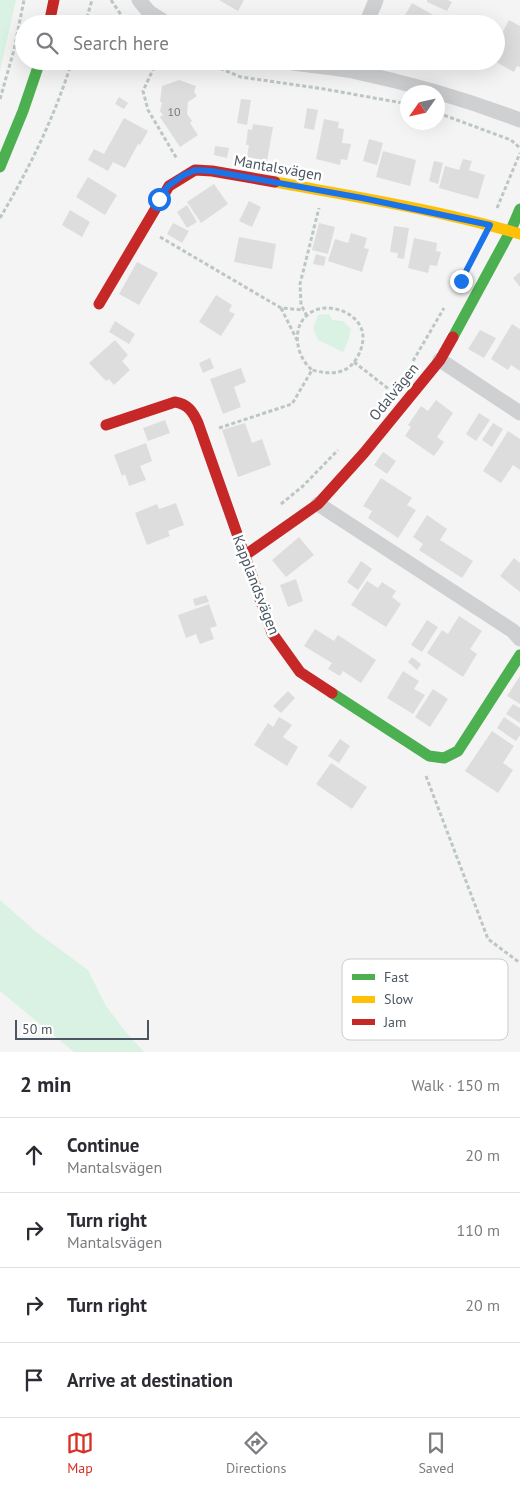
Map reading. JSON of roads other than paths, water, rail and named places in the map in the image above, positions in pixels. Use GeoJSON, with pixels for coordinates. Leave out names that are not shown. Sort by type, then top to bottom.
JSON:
{"type":"FeatureCollection","features":[{"type":"Feature","properties":{"kind":"street"},"geometry":{"type":"LineString","coordinates":[[139,0],[154,15]]}},
{"type":"Feature","properties":{"kind":"street"},"geometry":{"type":"LineString","coordinates":[[370,15],[376,0]]}},
{"type":"Feature","properties":{"kind":"street"},"geometry":{"type":"LineString","coordinates":[[50,15],[53,2]]}},
{"type":"Feature","properties":{"kind":"street"},"geometry":{"type":"LineString","coordinates":[[0,167],[23,111],[37,70]]}},
{"type":"Feature","properties":{"kind":"street"},"geometry":{"type":"LineString","coordinates":[[363,70],[457,97],[520,120]]}},
{"type":"Feature","properties":{"kind":"street","name":"Mantalsvägen"},"geometry":{"type":"LineString","coordinates":[[99,304],[168,186],[195,170],[212,171],[324,191],[490,225],[515,232]]}},
{"type":"Feature","properties":{"kind":"street","name":"Odalvägen"},"geometry":{"type":"LineString","coordinates":[[244,556],[318,504],[364,453],[440,360],[515,232],[520,209]]}},
{"type":"Feature","properties":{"kind":"street"},"geometry":{"type":"LineString","coordinates":[[440,360],[520,414]]}},
{"type":"Feature","properties":{"kind":"street","name":"Kapplandsvägen"},"geometry":{"type":"LineString","coordinates":[[106,425],[175,402],[188,407],[194,414],[272,633],[300,672],[429,756],[440,759],[449,758],[458,751],[520,655]]}},
{"type":"Feature","properties":{"kind":"street"},"geometry":{"type":"LineString","coordinates":[[318,504],[514,631],[520,639]]}}]}
